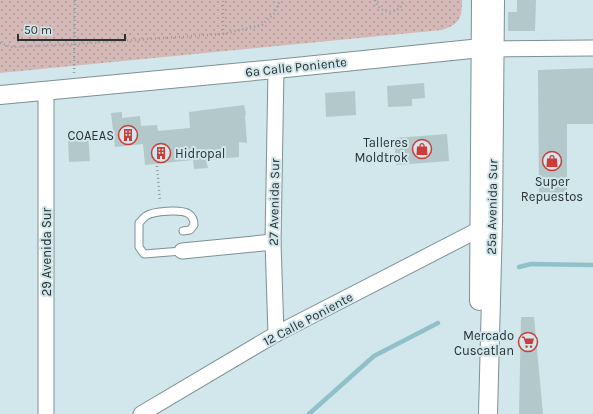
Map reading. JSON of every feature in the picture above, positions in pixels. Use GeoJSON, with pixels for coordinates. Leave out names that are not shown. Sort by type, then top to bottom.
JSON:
{"type":"FeatureCollection","features":[{"type":"Feature","properties":{"kind":"street","name":"25a Avenida Sur"},"geometry":{"type":"LineString","coordinates":[[481,0],[487,49],[493,222],[488,414]]}},
{"type":"Feature","properties":{"kind":"street","name":"25a Avenida Sur"},"geometry":{"type":"LineString","coordinates":[[477,414],[479,327],[478,230],[487,49],[495,0]]}},
{"type":"Feature","properties":{"kind":"street","name":"6a Calle Poniente"},"geometry":{"type":"LineString","coordinates":[[0,95],[487,49],[593,48]]}},
{"type":"Feature","properties":{"kind":"street","name":"27 Avenida Sur"},"geometry":{"type":"LineString","coordinates":[[276,69],[273,242],[276,334]]}},
{"type":"Feature","properties":{"kind":"street","name":"29 Avenida Sur"},"geometry":{"type":"LineString","coordinates":[[46,91],[46,414]]}},
{"type":"Feature","properties":{"kind":"street","name":"12 Calle Poniente"},"geometry":{"type":"LineString","coordinates":[[141,414],[276,334],[478,230]]}},
{"type":"Feature","properties":{"kind":"street"},"geometry":{"type":"LineString","coordinates":[[182,251],[273,242]]}},
{"type":"Feature","properties":{"kind":"lane"},"geometry":{"type":"LineString","coordinates":[[182,251],[144,254],[139,248],[139,223],[146,215],[161,212],[181,212],[190,215],[193,219],[194,225],[190,230],[183,231]]}},
{"type":"Feature","properties":{"kind":"path"},"geometry":{"type":"LineString","coordinates":[[74,88],[75,0]]}},
{"type":"Feature","properties":{"kind":"path"},"geometry":{"type":"LineString","coordinates":[[223,0],[223,34]]}},
{"type":"Feature","properties":{"kind":"path"},"geometry":{"type":"LineString","coordinates":[[0,44],[12,47],[223,34],[262,25],[275,13],[280,0]]}},
{"type":"Feature","properties":{"kind":"path"},"geometry":{"type":"LineString","coordinates":[[375,0],[379,8],[388,12],[397,10],[401,7],[404,0]]}},
{"type":"Feature","properties":{"kind":"path"},"geometry":{"type":"LineString","coordinates":[[156,166],[161,212]]}},
{"type":"Feature","properties":{"kind":"shaded area"},"geometry":{"type":"Polygon","coordinates":[[[0,0],[462,0],[459,20],[448,28],[442,30],[0,73],[0,0]]]}},
{"type":"Feature","properties":{"kind":"building"},"geometry":{"type":"Polygon","coordinates":[[[517,0],[536,0],[535,31],[508,31],[508,12],[517,12],[517,0]]]}},
{"type":"Feature","properties":{"kind":"building","name":"Super Repuestos"},"geometry":{"type":"Polygon","coordinates":[[[593,68],[593,124],[567,124],[567,199],[539,200],[538,70],[593,68]]]}},
{"type":"Feature","properties":{"kind":"building"},"geometry":{"type":"Polygon","coordinates":[[[424,83],[425,98],[412,99],[412,106],[388,107],[387,86],[424,83]]]}},
{"type":"Feature","properties":{"kind":"building"},"geometry":{"type":"Polygon","coordinates":[[[355,91],[356,115],[326,117],[325,93],[355,91]]]}},
{"type":"Feature","properties":{"kind":"building"},"geometry":{"type":"Polygon","coordinates":[[[244,105],[246,114],[247,143],[239,142],[239,157],[206,160],[208,168],[194,169],[193,160],[145,165],[143,144],[115,147],[111,113],[122,112],[122,118],[140,116],[141,126],[157,125],[158,131],[190,128],[189,112],[244,105]]]}},
{"type":"Feature","properties":{"kind":"building"},"geometry":{"type":"Polygon","coordinates":[[[88,134],[90,161],[69,162],[68,135],[88,134]]]}},
{"type":"Feature","properties":{"kind":"building","name":"Talleres Moldtrok"},"geometry":{"type":"Polygon","coordinates":[[[447,134],[449,161],[396,165],[394,138],[447,134]]]}},
{"type":"Feature","properties":{"kind":"building","name":"Mercado Cuscatlan"},"geometry":{"type":"Polygon","coordinates":[[[521,317],[534,317],[543,414],[519,414],[521,317]]]}},
{"type":"Feature","properties":{"kind":"waterway"},"geometry":{"type":"LineString","coordinates":[[519,267],[531,264],[593,265]]}},
{"type":"Feature","properties":{"kind":"waterway"},"geometry":{"type":"LineString","coordinates":[[309,414],[374,356],[438,323]]}},
{"type":"Feature","properties":{"kind":"place","name":"COAEAS"},"geometry":{"type":"Point","coordinates":[128,135]}},
{"type":"Feature","properties":{"kind":"place","name":"Talleres Moldtrok"},"geometry":{"type":"Point","coordinates":[422,149]}},
{"type":"Feature","properties":{"kind":"place","name":"Hidropal"},"geometry":{"type":"Point","coordinates":[161,153]}},
{"type":"Feature","properties":{"kind":"place","name":"Super Repuestos"},"geometry":{"type":"Point","coordinates":[552,161]}},
{"type":"Feature","properties":{"kind":"place","name":"Mercado Cuscatlan"},"geometry":{"type":"Point","coordinates":[528,342]}}]}
